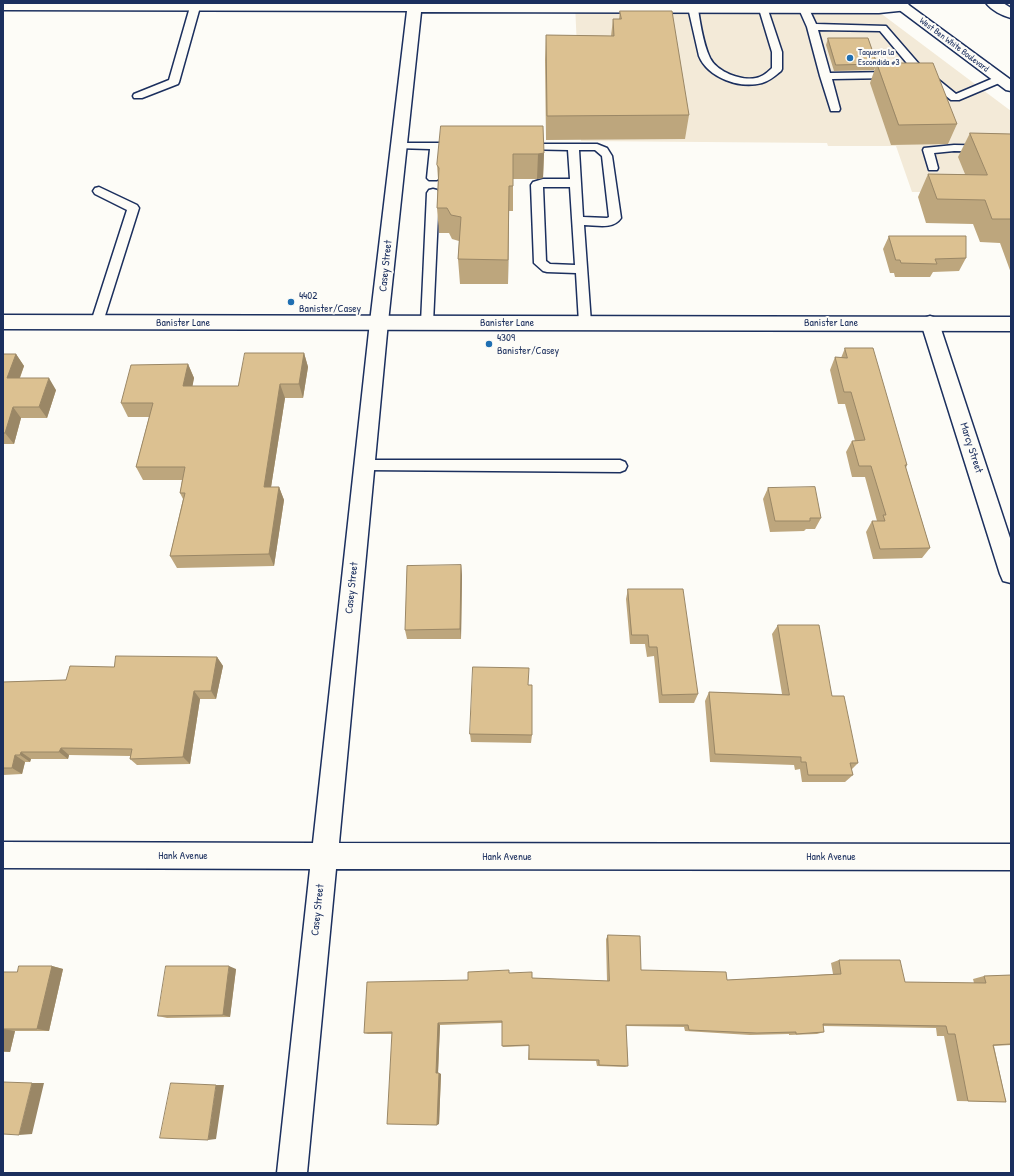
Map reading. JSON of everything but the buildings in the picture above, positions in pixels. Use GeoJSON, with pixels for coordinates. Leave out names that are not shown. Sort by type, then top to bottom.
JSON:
{"type":"FeatureCollection","features":[{"type":"Feature","properties":{"kind":"main road"},"geometry":{"type":"LineString","coordinates":[[993,3],[1011,14]]}},
{"type":"Feature","properties":{"kind":"main road"},"geometry":{"type":"LineString","coordinates":[[997,3],[1011,14]]}},
{"type":"Feature","properties":{"kind":"main road"},"geometry":{"type":"LineString","coordinates":[[3,6],[132,5],[195,7],[217,5],[585,5],[692,6],[764,9],[879,9],[900,5]]}},
{"type":"Feature","properties":{"kind":"main road","name":"Casey Street"},"geometry":{"type":"LineString","coordinates":[[292,1173],[380,322],[415,5]]}},
{"type":"Feature","properties":{"kind":"main road","name":"West Ben White Boulevard"},"geometry":{"type":"LineString","coordinates":[[900,5],[1006,83]]}},
{"type":"Feature","properties":{"kind":"main road","name":"Banister Lane"},"geometry":{"type":"LineString","coordinates":[[3,322],[1011,324]]}},
{"type":"Feature","properties":{"kind":"main road","name":"Marcy Street"},"geometry":{"type":"LineString","coordinates":[[930,323],[1011,574]]}},
{"type":"Feature","properties":{"kind":"main road","name":"Hank Avenue"},"geometry":{"type":"LineString","coordinates":[[3,855],[1011,857]]}},
{"type":"Feature","properties":{"kind":"lane"},"geometry":{"type":"LineString","coordinates":[[692,6],[706,59],[719,72],[730,78],[756,81],[766,78],[778,70],[777,52],[764,9]]}},
{"type":"Feature","properties":{"kind":"lane"},"geometry":{"type":"LineString","coordinates":[[138,96],[174,82],[195,7]]}},
{"type":"Feature","properties":{"kind":"lane"},"geometry":{"type":"LineString","coordinates":[[804,9],[812,27],[835,109]]}},
{"type":"Feature","properties":{"kind":"lane"},"geometry":{"type":"LineString","coordinates":[[812,27],[883,28],[915,66],[955,98],[1006,83]]}},
{"type":"Feature","properties":{"kind":"lane"},"geometry":{"type":"LineString","coordinates":[[826,76],[925,74]]}},
{"type":"Feature","properties":{"kind":"lane"},"geometry":{"type":"LineString","coordinates":[[399,146],[470,146]]}},
{"type":"Feature","properties":{"kind":"lane"},"geometry":{"type":"LineString","coordinates":[[510,146],[597,147],[603,150],[607,156],[615,218],[609,222],[578,221]]}},
{"type":"Feature","properties":{"kind":"lane"},"geometry":{"type":"LineString","coordinates":[[433,178],[436,147]]}},
{"type":"Feature","properties":{"kind":"lane"},"geometry":{"type":"LineString","coordinates":[[573,147],[585,323]]}},
{"type":"Feature","properties":{"kind":"lane"},"geometry":{"type":"LineString","coordinates":[[933,168],[928,150],[954,148],[1011,148]]}},
{"type":"Feature","properties":{"kind":"lane"},"geometry":{"type":"LineString","coordinates":[[576,183],[543,183],[537,185],[540,263],[547,268],[581,269]]}},
{"type":"Feature","properties":{"kind":"lane"},"geometry":{"type":"LineString","coordinates":[[98,322],[133,208],[99,191]]}},
{"type":"Feature","properties":{"kind":"lane"},"geometry":{"type":"LineString","coordinates":[[427,323],[433,193]]}},
{"type":"Feature","properties":{"kind":"lane"},"geometry":{"type":"LineString","coordinates":[[365,465],[620,466]]}},
{"type":"Feature","properties":{"kind":"shaded area"},"geometry":{"type":"Polygon","coordinates":[[[575,3],[867,3],[1011,111],[1011,192],[912,192],[896,146],[828,146],[827,143],[581,141],[575,3]]]}},
{"type":"Feature","properties":{"kind":"place","name":"Taqueria la Escondida #3"},"geometry":{"type":"Point","coordinates":[850,58]}},
{"type":"Feature","properties":{"kind":"place","name":"4402 Banister/Casey"},"geometry":{"type":"Point","coordinates":[291,302]}},
{"type":"Feature","properties":{"kind":"place","name":"4309 Banister/Casey"},"geometry":{"type":"Point","coordinates":[489,344]}}]}
